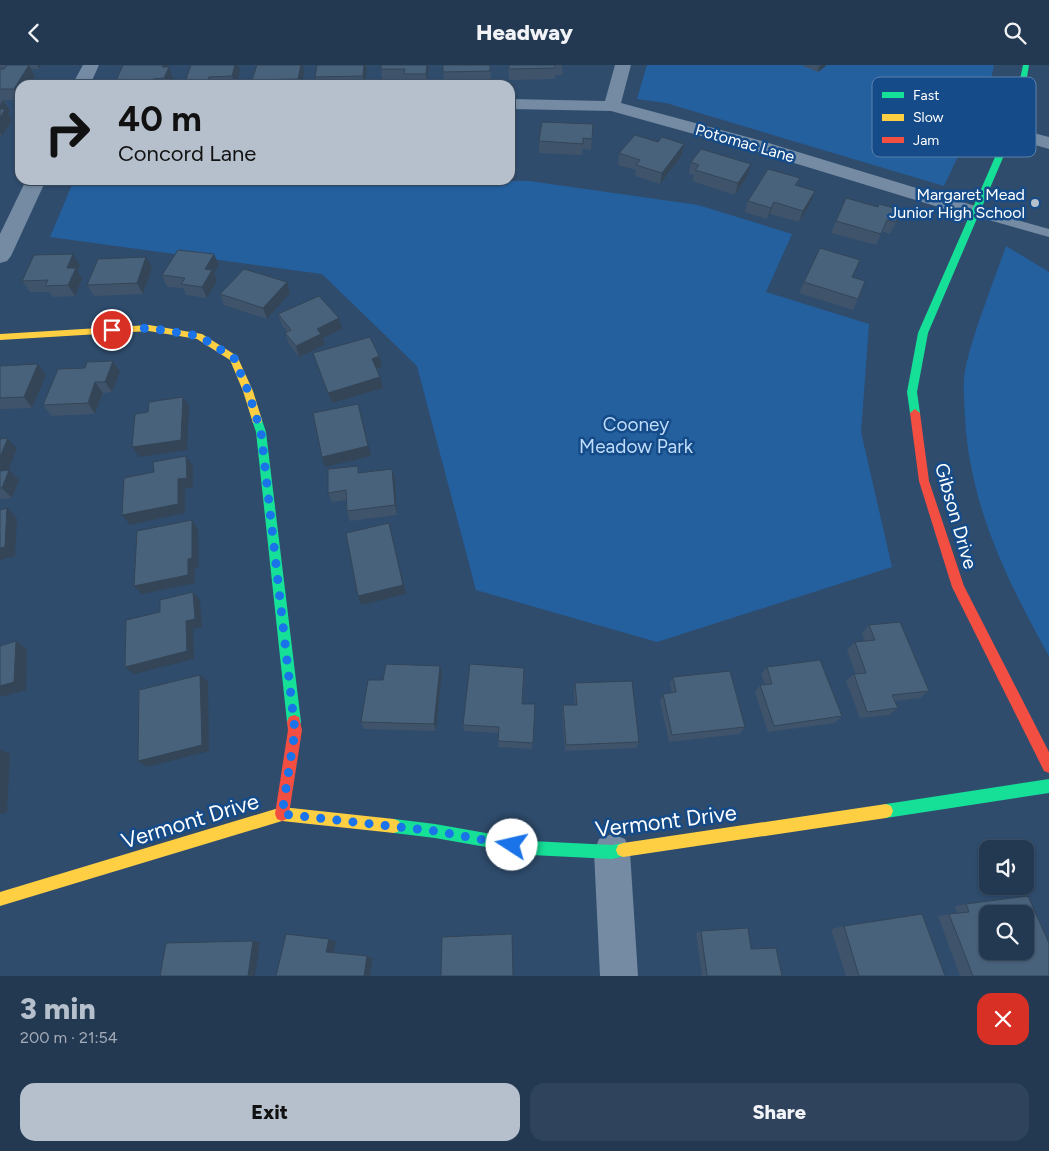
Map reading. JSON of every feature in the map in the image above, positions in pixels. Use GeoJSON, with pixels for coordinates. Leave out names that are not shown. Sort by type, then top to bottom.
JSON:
{"type":"FeatureCollection","features":[{"type":"Feature","properties":{"kind":"street"},"geometry":{"type":"LineString","coordinates":[[84,80],[92,65]]}},
{"type":"Feature","properties":{"kind":"street"},"geometry":{"type":"LineString","coordinates":[[612,106],[622,65]]}},
{"type":"Feature","properties":{"kind":"street","name":"Potomac Lane"},"geometry":{"type":"LineString","coordinates":[[515,104],[612,106],[755,145],[975,212]]}},
{"type":"Feature","properties":{"kind":"street"},"geometry":{"type":"LineString","coordinates":[[1036,139],[1049,143]]}},
{"type":"Feature","properties":{"kind":"street","name":"Gibson Drive"},"geometry":{"type":"LineString","coordinates":[[1000,157],[924,333],[912,392],[924,481],[958,587],[1049,766]]}},
{"type":"Feature","properties":{"kind":"street"},"geometry":{"type":"LineString","coordinates":[[0,255],[34,185]]}},
{"type":"Feature","properties":{"kind":"street"},"geometry":{"type":"LineString","coordinates":[[0,337],[150,328],[199,336],[234,358],[248,391],[261,432],[295,731],[282,814]]}},
{"type":"Feature","properties":{"kind":"street","name":"Vermont Drive"},"geometry":{"type":"LineString","coordinates":[[0,899],[282,814],[435,831],[531,848],[612,852],[1049,786]]}},
{"type":"Feature","properties":{"kind":"street"},"geometry":{"type":"LineString","coordinates":[[612,852],[619,976]]}},
{"type":"Feature","properties":{"kind":"lane"},"geometry":{"type":"LineString","coordinates":[[975,212],[1049,233]]}},
{"type":"Feature","properties":{"kind":"green space"},"geometry":{"type":"Polygon","coordinates":[[[647,65],[994,65],[992,77],[872,77],[872,157],[958,157],[944,186],[666,103],[637,99],[647,65]]]}},
{"type":"Feature","properties":{"kind":"green space","name":"Cooney Meadow Park"},"geometry":{"type":"Polygon","coordinates":[[[515,181],[529,181],[698,205],[792,234],[766,292],[869,324],[861,432],[892,567],[657,642],[476,590],[417,366],[322,274],[50,237],[72,185],[515,185],[515,181]]]}},
{"type":"Feature","properties":{"kind":"green space"},"geometry":{"type":"Polygon","coordinates":[[[1006,246],[1049,272],[1049,656],[1005,571],[993,541],[974,481],[968,450],[964,396],[965,368],[975,332],[1006,246]]]}},
{"type":"Feature","properties":{"kind":"building"},"geometry":{"type":"Polygon","coordinates":[[[7,65],[29,65],[20,80],[15,80],[14,89],[0,89],[0,69],[4,69],[7,65]]]}},
{"type":"Feature","properties":{"kind":"building"},"geometry":{"type":"Polygon","coordinates":[[[123,65],[163,65],[162,67],[169,67],[164,78],[152,80],[116,80],[123,65]]]}},
{"type":"Feature","properties":{"kind":"building"},"geometry":{"type":"Polygon","coordinates":[[[191,65],[235,65],[232,76],[209,77],[208,80],[186,80],[191,65]]]}},
{"type":"Feature","properties":{"kind":"building"},"geometry":{"type":"Polygon","coordinates":[[[257,65],[301,65],[298,79],[252,80],[257,65]]]}},
{"type":"Feature","properties":{"kind":"building"},"geometry":{"type":"Polygon","coordinates":[[[317,65],[364,65],[363,76],[315,77],[317,65]]]}},
{"type":"Feature","properties":{"kind":"building"},"geometry":{"type":"Polygon","coordinates":[[[381,65],[427,65],[426,74],[404,74],[405,69],[381,69],[381,65]]]}},
{"type":"Feature","properties":{"kind":"building"},"geometry":{"type":"Polygon","coordinates":[[[443,65],[490,65],[490,71],[443,72],[443,65]]]}},
{"type":"Feature","properties":{"kind":"building"},"geometry":{"type":"Polygon","coordinates":[[[509,65],[555,65],[555,68],[509,69],[509,65]]]}},
{"type":"Feature","properties":{"kind":"building"},"geometry":{"type":"Polygon","coordinates":[[[0,109],[5,109],[0,118],[0,109]]]}},
{"type":"Feature","properties":{"kind":"building"},"geometry":{"type":"Polygon","coordinates":[[[542,122],[593,124],[592,139],[583,138],[583,144],[539,141],[542,122]]]}},
{"type":"Feature","properties":{"kind":"building"},"geometry":{"type":"Polygon","coordinates":[[[635,135],[658,142],[662,137],[684,144],[662,173],[636,165],[640,160],[619,153],[635,135]]]}},
{"type":"Feature","properties":{"kind":"building"},"geometry":{"type":"Polygon","coordinates":[[[701,149],[751,164],[738,183],[695,170],[699,165],[691,162],[701,149]]]}},
{"type":"Feature","properties":{"kind":"building"},"geometry":{"type":"Polygon","coordinates":[[[768,169],[800,178],[795,185],[815,191],[803,211],[774,202],[771,208],[748,201],[768,169]]]}},
{"type":"Feature","properties":{"kind":"building"},"geometry":{"type":"Polygon","coordinates":[[[846,198],[878,207],[879,204],[901,210],[896,222],[887,220],[881,234],[836,221],[846,198]]]}},
{"type":"Feature","properties":{"kind":"building"},"geometry":{"type":"Polygon","coordinates":[[[820,248],[860,260],[852,277],[865,281],[858,299],[804,282],[820,248]]]}},
{"type":"Feature","properties":{"kind":"building"},"geometry":{"type":"Polygon","coordinates":[[[178,250],[214,254],[205,269],[212,270],[202,287],[181,284],[185,278],[162,275],[178,250]]]}},
{"type":"Feature","properties":{"kind":"building"},"geometry":{"type":"Polygon","coordinates":[[[73,254],[67,268],[76,268],[68,285],[45,286],[48,280],[22,281],[34,255],[73,254]]]}},
{"type":"Feature","properties":{"kind":"building"},"geometry":{"type":"Polygon","coordinates":[[[146,257],[137,283],[87,285],[98,259],[146,257]]]}},
{"type":"Feature","properties":{"kind":"building"},"geometry":{"type":"Polygon","coordinates":[[[244,269],[287,282],[263,308],[220,294],[244,269]]]}},
{"type":"Feature","properties":{"kind":"building"},"geometry":{"type":"Polygon","coordinates":[[[319,296],[339,318],[317,329],[321,334],[296,346],[285,333],[291,330],[278,314],[319,296]]]}},
{"type":"Feature","properties":{"kind":"building"},"geometry":{"type":"Polygon","coordinates":[[[370,337],[379,356],[372,359],[380,377],[328,393],[313,353],[370,337]]]}},
{"type":"Feature","properties":{"kind":"building"},"geometry":{"type":"Polygon","coordinates":[[[113,361],[105,382],[95,382],[88,403],[43,405],[58,369],[85,368],[87,362],[113,361]]]}},
{"type":"Feature","properties":{"kind":"building"},"geometry":{"type":"Polygon","coordinates":[[[38,364],[24,397],[0,398],[0,366],[38,364]]]}},
{"type":"Feature","properties":{"kind":"building"},"geometry":{"type":"Polygon","coordinates":[[[183,397],[181,440],[132,447],[135,414],[148,412],[149,402],[183,397]]]}},
{"type":"Feature","properties":{"kind":"building"},"geometry":{"type":"Polygon","coordinates":[[[358,404],[368,446],[322,457],[313,413],[358,404]]]}},
{"type":"Feature","properties":{"kind":"building"},"geometry":{"type":"Polygon","coordinates":[[[8,438],[0,457],[0,439],[8,438]]]}},
{"type":"Feature","properties":{"kind":"building"},"geometry":{"type":"Polygon","coordinates":[[[186,456],[187,478],[178,479],[178,504],[122,515],[124,478],[154,472],[153,462],[186,456]]]}},
{"type":"Feature","properties":{"kind":"building"},"geometry":{"type":"Polygon","coordinates":[[[358,466],[358,473],[392,469],[395,505],[347,511],[346,490],[328,493],[328,469],[358,466]]]}},
{"type":"Feature","properties":{"kind":"building"},"geometry":{"type":"Polygon","coordinates":[[[9,470],[2,488],[0,488],[0,471],[9,470]]]}},
{"type":"Feature","properties":{"kind":"building"},"geometry":{"type":"Polygon","coordinates":[[[7,508],[5,547],[0,548],[0,510],[7,508]]]}},
{"type":"Feature","properties":{"kind":"building"},"geometry":{"type":"Polygon","coordinates":[[[192,520],[192,558],[188,559],[188,575],[134,586],[137,531],[192,520]]]}},
{"type":"Feature","properties":{"kind":"building"},"geometry":{"type":"Polygon","coordinates":[[[389,523],[403,585],[358,596],[346,533],[389,523]]]}},
{"type":"Feature","properties":{"kind":"building"},"geometry":{"type":"Polygon","coordinates":[[[193,592],[195,619],[186,621],[187,651],[125,667],[126,620],[160,612],[160,600],[193,592]]]}},
{"type":"Feature","properties":{"kind":"building"},"geometry":{"type":"Polygon","coordinates":[[[900,622],[929,691],[892,695],[898,708],[867,712],[854,674],[866,673],[855,642],[875,640],[869,625],[900,622]]]}},
{"type":"Feature","properties":{"kind":"building"},"geometry":{"type":"Polygon","coordinates":[[[16,641],[14,682],[0,686],[0,646],[16,641]]]}},
{"type":"Feature","properties":{"kind":"building"},"geometry":{"type":"Polygon","coordinates":[[[820,660],[842,716],[774,726],[760,685],[772,684],[767,667],[820,660]]]}},
{"type":"Feature","properties":{"kind":"building"},"geometry":{"type":"Polygon","coordinates":[[[386,664],[440,666],[434,724],[361,722],[368,680],[383,680],[386,664]]]}},
{"type":"Feature","properties":{"kind":"building"},"geometry":{"type":"Polygon","coordinates":[[[470,664],[524,668],[522,704],[535,704],[533,743],[498,741],[499,727],[463,725],[470,664]]]}},
{"type":"Feature","properties":{"kind":"building"},"geometry":{"type":"Polygon","coordinates":[[[730,671],[745,727],[672,735],[663,694],[676,692],[673,677],[730,671]]]}},
{"type":"Feature","properties":{"kind":"building"},"geometry":{"type":"Polygon","coordinates":[[[200,675],[202,745],[138,761],[139,690],[200,675]]]}},
{"type":"Feature","properties":{"kind":"building"},"geometry":{"type":"Polygon","coordinates":[[[632,681],[639,742],[566,745],[563,705],[577,705],[575,683],[632,681]]]}},
{"type":"Feature","properties":{"kind":"building"},"geometry":{"type":"Polygon","coordinates":[[[1028,896],[1032,905],[979,905],[979,960],[1034,960],[1034,909],[1049,943],[1049,976],[973,976],[949,914],[969,912],[966,904],[1028,896]]]}},
{"type":"Feature","properties":{"kind":"building"},"geometry":{"type":"Polygon","coordinates":[[[922,914],[945,976],[859,976],[844,926],[922,914]]]}},
{"type":"Feature","properties":{"kind":"building"},"geometry":{"type":"Polygon","coordinates":[[[748,928],[751,949],[776,948],[782,976],[707,976],[701,931],[748,928]]]}},
{"type":"Feature","properties":{"kind":"building"},"geometry":{"type":"Polygon","coordinates":[[[286,934],[329,939],[326,952],[367,956],[364,976],[276,976],[286,934]]]}},
{"type":"Feature","properties":{"kind":"building"},"geometry":{"type":"Polygon","coordinates":[[[512,934],[513,976],[441,976],[442,937],[512,934]]]}},
{"type":"Feature","properties":{"kind":"building"},"geometry":{"type":"Polygon","coordinates":[[[253,941],[248,976],[160,976],[166,943],[253,941]]]}},
{"type":"Feature","properties":{"kind":"traffic: fast"},"geometry":{"type":"LineString","coordinates":[[1024,77],[1026,65]]}},
{"type":"Feature","properties":{"kind":"traffic: fast"},"geometry":{"type":"LineString","coordinates":[[915,413],[912,392],[923,333],[999,157]]}},
{"type":"Feature","properties":{"kind":"traffic: fast"},"geometry":{"type":"LineString","coordinates":[[257,420],[261,432],[294,722]]}},
{"type":"Feature","properties":{"kind":"traffic: fast"},"geometry":{"type":"LineString","coordinates":[[886,811],[1049,786]]}},
{"type":"Feature","properties":{"kind":"traffic: fast"},"geometry":{"type":"LineString","coordinates":[[394,826],[435,831],[531,848],[612,852],[623,850]]}},
{"type":"Feature","properties":{"kind":"traffic: slow"},"geometry":{"type":"LineString","coordinates":[[0,337],[149,328],[199,336],[234,358],[248,391],[257,420]]}},
{"type":"Feature","properties":{"kind":"traffic: slow"},"geometry":{"type":"LineString","coordinates":[[623,850],[886,811]]}},
{"type":"Feature","properties":{"kind":"traffic: slow"},"geometry":{"type":"LineString","coordinates":[[0,899],[282,814],[394,826]]}},
{"type":"Feature","properties":{"kind":"traffic: jam"},"geometry":{"type":"LineString","coordinates":[[915,413],[924,481],[958,587],[1049,766]]}},
{"type":"Feature","properties":{"kind":"traffic: jam"},"geometry":{"type":"LineString","coordinates":[[282,814],[295,730],[294,722]]}},
{"type":"Feature","properties":{"kind":"place","name":"Margaret Mead Junior High School"},"geometry":{"type":"Point","coordinates":[1035,203]}},
{"type":"Feature","properties":{"kind":"route"},"geometry":{"type":"LineString","coordinates":[[112,330],[150,328],[199,336],[234,358],[248,391],[261,432],[295,731],[282,814],[435,831],[512,845]]}}]}
